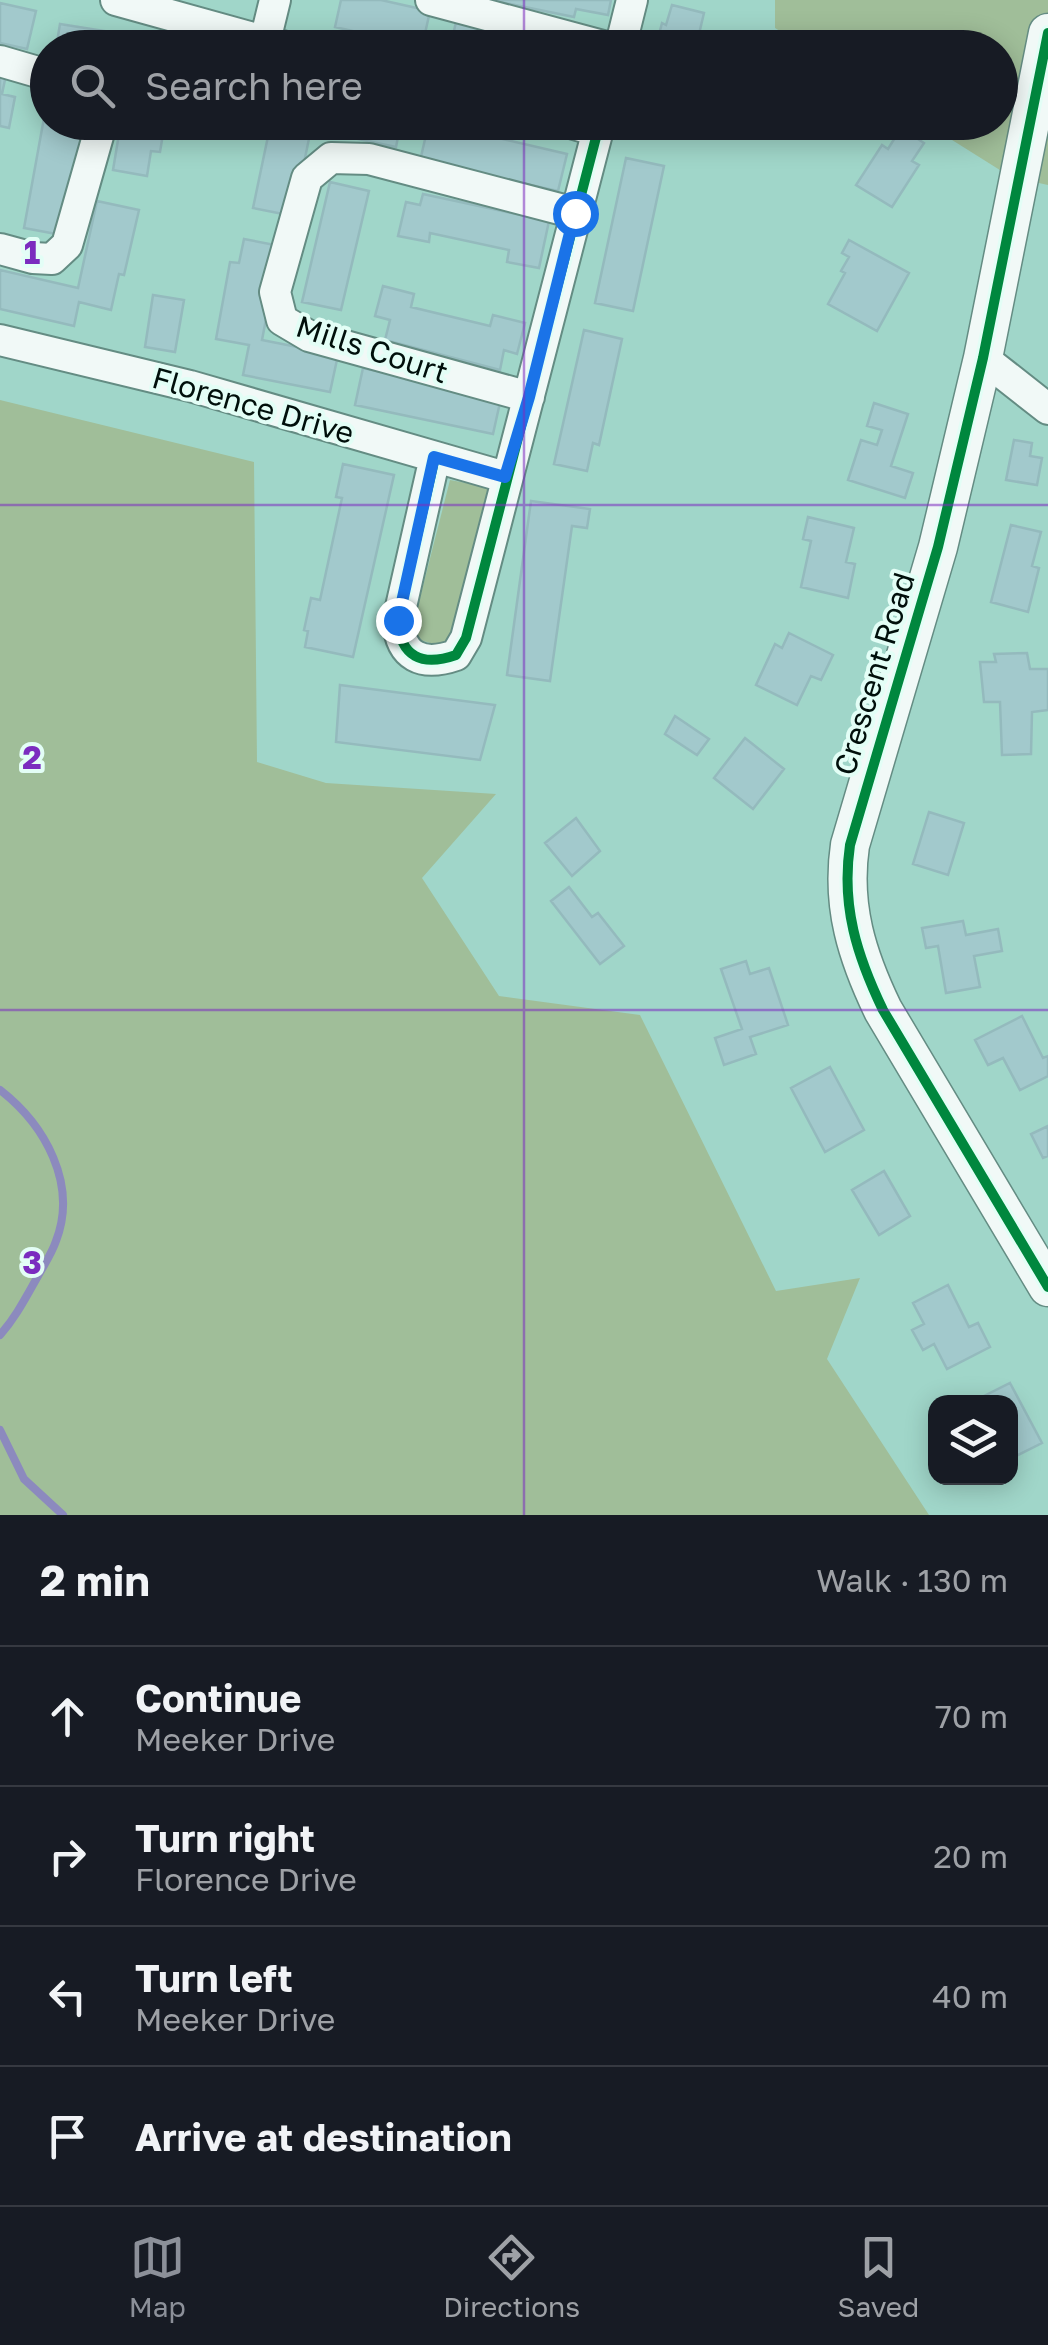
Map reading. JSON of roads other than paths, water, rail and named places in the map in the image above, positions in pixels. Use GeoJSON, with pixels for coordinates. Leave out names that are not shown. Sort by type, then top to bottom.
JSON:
{"type":"FeatureCollection","features":[{"type":"Feature","properties":{"kind":"street"},"geometry":{"type":"LineString","coordinates":[[116,0],[224,14],[252,30]]}},
{"type":"Feature","properties":{"kind":"street"},"geometry":{"type":"LineString","coordinates":[[275,0],[276,30]]}},
{"type":"Feature","properties":{"kind":"street"},"geometry":{"type":"LineString","coordinates":[[431,0],[543,30]]}},
{"type":"Feature","properties":{"kind":"street"},"geometry":{"type":"LineString","coordinates":[[624,30],[632,0]]}},
{"type":"Feature","properties":{"kind":"street","name":"Crescent Road"},"geometry":{"type":"LineString","coordinates":[[1048,33],[983,358],[938,547],[850,846],[846,896],[863,968],[883,1010],[1048,1287]]}},
{"type":"Feature","properties":{"kind":"street"},"geometry":{"type":"LineString","coordinates":[[0,61],[30,70]]}},
{"type":"Feature","properties":{"kind":"street"},"geometry":{"type":"LineString","coordinates":[[0,249],[33,258],[52,258],[67,245],[97,140]]}},
{"type":"Feature","properties":{"kind":"street"},"geometry":{"type":"LineString","coordinates":[[434,457],[398,620],[400,640],[411,655],[436,662],[456,655],[466,638],[595,140]]}},
{"type":"Feature","properties":{"kind":"street","name":"Mills Court"},"geometry":{"type":"LineString","coordinates":[[529,397],[309,336],[282,320],[275,292],[306,178],[331,158],[370,159],[575,213]]}},
{"type":"Feature","properties":{"kind":"street","name":"Florence Drive"},"geometry":{"type":"LineString","coordinates":[[0,340],[190,386],[505,477]]}},
{"type":"Feature","properties":{"kind":"street"},"geometry":{"type":"LineString","coordinates":[[983,358],[1048,409]]}},
{"type":"Feature","properties":{"kind":"waterway"},"geometry":{"type":"LineString","coordinates":[[0,1090],[31,1120],[43,1138],[60,1177],[63,1198],[62,1220],[52,1250],[21,1307],[0,1335]]}},
{"type":"Feature","properties":{"kind":"waterway"},"geometry":{"type":"LineString","coordinates":[[0,1430],[24,1479],[63,1515]]}}]}
